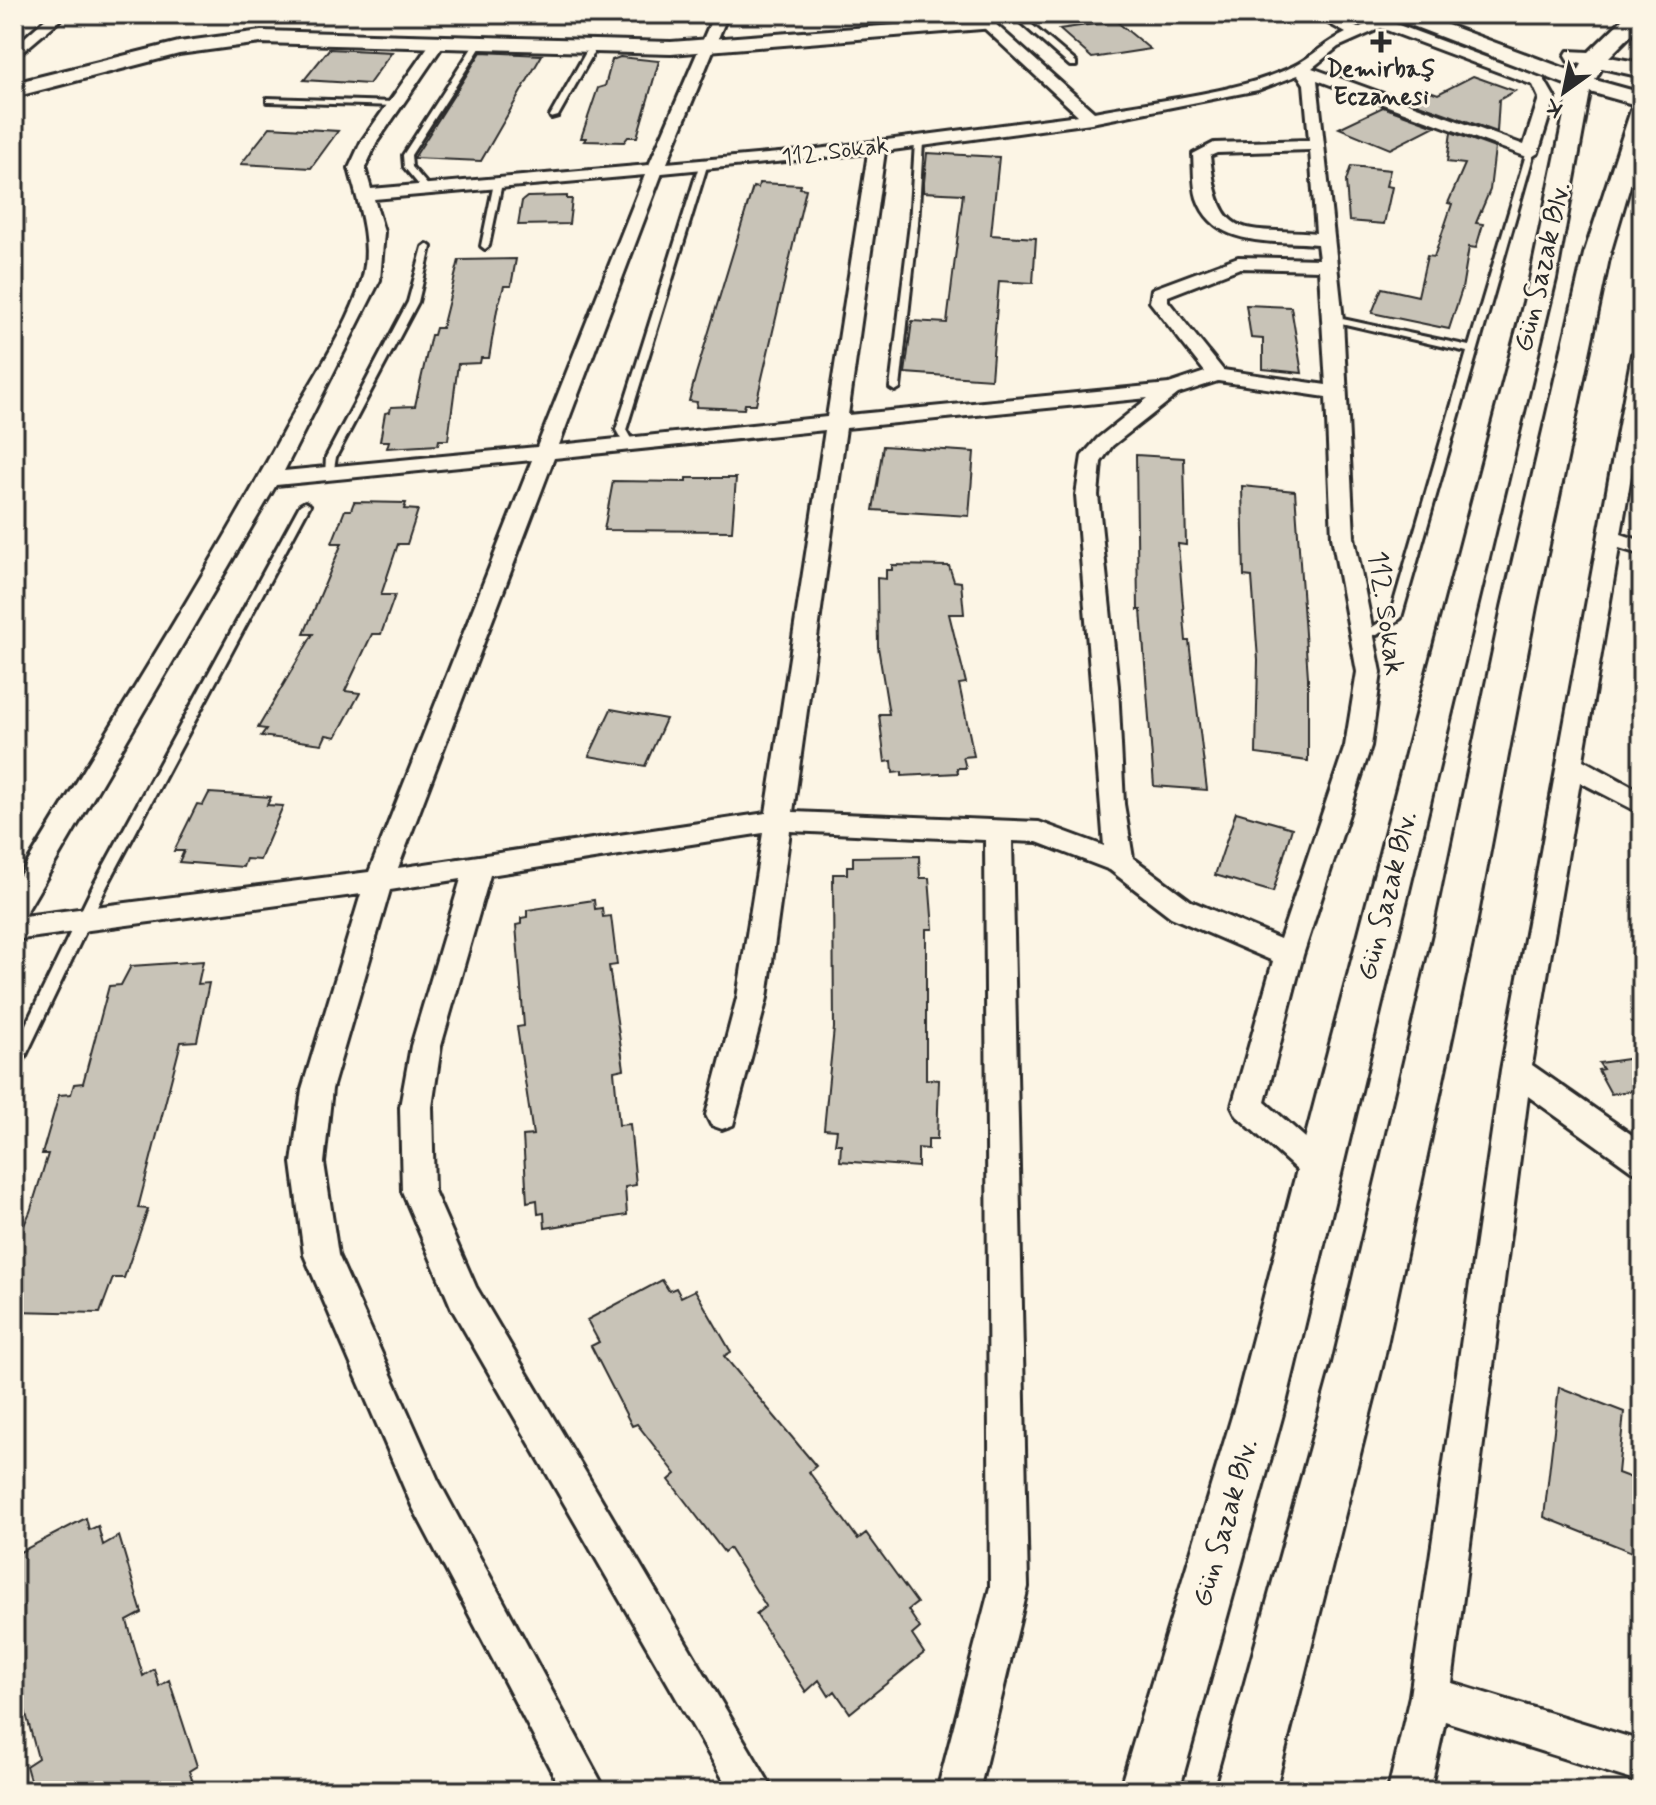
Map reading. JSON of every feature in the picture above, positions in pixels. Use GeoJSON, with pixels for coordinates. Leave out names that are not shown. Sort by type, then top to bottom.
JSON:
{"type":"FeatureCollection","features":[{"type":"Feature","properties":{"kind":"main road"},"geometry":{"type":"LineString","coordinates":[[1589,71],[1640,14]]}},
{"type":"Feature","properties":{"kind":"main road"},"geometry":{"type":"LineString","coordinates":[[1395,16],[1471,42],[1589,71],[1642,100]]}},
{"type":"Feature","properties":{"kind":"main road"},"geometry":{"type":"LineString","coordinates":[[14,90],[179,48],[236,39],[297,36],[706,46],[982,19]]}},
{"type":"Feature","properties":{"kind":"main road"},"geometry":{"type":"LineString","coordinates":[[1589,71],[1642,70]]}},
{"type":"Feature","properties":{"kind":"main road","name":"Gün Sazak Blv."},"geometry":{"type":"LineString","coordinates":[[1149,1791],[1261,1403],[1543,279],[1589,71]]}},
{"type":"Feature","properties":{"kind":"main road","name":"Gün Sazak Blv."},"geometry":{"type":"LineString","coordinates":[[1245,1791],[1358,1363],[1456,925],[1519,607],[1597,254],[1642,107]]}},
{"type":"Feature","properties":{"kind":"street"},"geometry":{"type":"LineString","coordinates":[[17,53],[60,14]]}},
{"type":"Feature","properties":{"kind":"street"},"geometry":{"type":"LineString","coordinates":[[578,1788],[425,1493],[321,1255],[308,1163],[317,1089],[379,881],[655,171],[721,14]]}},
{"type":"Feature","properties":{"kind":"street"},"geometry":{"type":"LineString","coordinates":[[1319,14],[1357,33]]}},
{"type":"Feature","properties":{"kind":"street"},"geometry":{"type":"LineString","coordinates":[[1301,69],[1530,153],[1547,98],[1539,82],[1395,16]]}},
{"type":"Feature","properties":{"kind":"street","name":"112. Sokak"},"geometry":{"type":"LineString","coordinates":[[363,195],[703,166],[919,142],[1091,118],[1258,85],[1301,69],[1312,57],[1395,16]]}},
{"type":"Feature","properties":{"kind":"street"},"geometry":{"type":"LineString","coordinates":[[982,19],[1091,118]]}},
{"type":"Feature","properties":{"kind":"street"},"geometry":{"type":"LineString","coordinates":[[14,909],[269,479],[350,326],[371,280],[375,232],[357,168],[369,142],[439,41]]}},
{"type":"Feature","properties":{"kind":"street","name":"112. Sokak"},"geometry":{"type":"LineString","coordinates":[[1301,69],[1312,84],[1338,393],[1343,537],[1369,672],[1358,746],[1289,955],[1248,1106],[1319,1170]]}},
{"type":"Feature","properties":{"kind":"street"},"geometry":{"type":"LineString","coordinates":[[1317,145],[1214,148],[1201,154],[1200,161],[1206,198],[1222,225],[1238,232],[1323,239]]}},
{"type":"Feature","properties":{"kind":"street"},"geometry":{"type":"LineString","coordinates":[[722,1115],[752,998],[877,147]]}},
{"type":"Feature","properties":{"kind":"street"},"geometry":{"type":"LineString","coordinates":[[1217,375],[1159,302],[1159,293],[1238,262],[1326,265]]}},
{"type":"Feature","properties":{"kind":"street"},"geometry":{"type":"LineString","coordinates":[[1409,1791],[1430,1696],[1516,1070],[1610,538],[1632,478],[1642,354]]}},
{"type":"Feature","properties":{"kind":"street"},"geometry":{"type":"LineString","coordinates":[[269,479],[545,454],[839,420],[1171,390],[1217,375],[1338,393]]}},
{"type":"Feature","properties":{"kind":"street"},"geometry":{"type":"LineString","coordinates":[[1120,863],[1111,804],[1106,686],[1087,495],[1090,461],[1105,442],[1171,390]]}},
{"type":"Feature","properties":{"kind":"street"},"geometry":{"type":"LineString","coordinates":[[1610,538],[1642,548]]}},
{"type":"Feature","properties":{"kind":"street"},"geometry":{"type":"LineString","coordinates":[[1571,765],[1642,804]]}},
{"type":"Feature","properties":{"kind":"street"},"geometry":{"type":"LineString","coordinates":[[14,929],[379,881],[778,821],[1039,832],[1120,863],[1181,909],[1289,955]]}},
{"type":"Feature","properties":{"kind":"street"},"geometry":{"type":"LineString","coordinates":[[958,1791],[1009,1587],[998,830]]}},
{"type":"Feature","properties":{"kind":"street"},"geometry":{"type":"LineString","coordinates":[[479,866],[426,1046],[416,1107],[418,1191],[464,1298],[753,1791]]}},
{"type":"Feature","properties":{"kind":"street"},"geometry":{"type":"LineString","coordinates":[[1516,1070],[1642,1160]]}},
{"type":"Feature","properties":{"kind":"street"},"geometry":{"type":"LineString","coordinates":[[1430,1696],[1642,1762]]}},
{"type":"Feature","properties":{"kind":"lane"},"geometry":{"type":"LineString","coordinates":[[1015,14],[1073,64]]}},
{"type":"Feature","properties":{"kind":"lane"},"geometry":{"type":"LineString","coordinates":[[427,189],[408,167],[407,155],[480,42]]}},
{"type":"Feature","properties":{"kind":"lane"},"geometry":{"type":"LineString","coordinates":[[554,116],[594,45]]}},
{"type":"Feature","properties":{"kind":"lane"},"geometry":{"type":"LineString","coordinates":[[270,100],[395,104]]}},
{"type":"Feature","properties":{"kind":"lane"},"geometry":{"type":"LineString","coordinates":[[895,388],[914,224],[919,142]]}},
{"type":"Feature","properties":{"kind":"lane"},"geometry":{"type":"LineString","coordinates":[[1363,631],[1373,632],[1395,618],[1530,153]]}},
{"type":"Feature","properties":{"kind":"lane"},"geometry":{"type":"LineString","coordinates":[[629,444],[621,430],[703,166]]}},
{"type":"Feature","properties":{"kind":"lane"},"geometry":{"type":"LineString","coordinates":[[485,246],[498,183]]}},
{"type":"Feature","properties":{"kind":"lane"},"geometry":{"type":"LineString","coordinates":[[329,473],[331,457],[413,302],[427,247]]}},
{"type":"Feature","properties":{"kind":"lane"},"geometry":{"type":"LineString","coordinates":[[1333,320],[1472,350]]}},
{"type":"Feature","properties":{"kind":"lane"},"geometry":{"type":"LineString","coordinates":[[14,1065],[107,872],[305,505]]}},
{"type":"Feature","properties":{"kind":"building"},"geometry":{"type":"Polygon","coordinates":[[[1116,21],[1150,49],[1092,58],[1059,29],[1116,21]]]}},
{"type":"Feature","properties":{"kind":"building"},"geometry":{"type":"Polygon","coordinates":[[[329,49],[392,52],[369,84],[304,80],[329,49]]]}},
{"type":"Feature","properties":{"kind":"building"},"geometry":{"type":"Polygon","coordinates":[[[481,52],[542,55],[481,161],[414,158],[481,52]]]}},
{"type":"Feature","properties":{"kind":"building"},"geometry":{"type":"Polygon","coordinates":[[[620,57],[659,61],[637,137],[628,137],[624,142],[584,141],[586,138],[581,138],[598,88],[605,86],[612,60],[620,57]]]}},
{"type":"Feature","properties":{"kind":"building"},"geometry":{"type":"Polygon","coordinates":[[[1473,76],[1515,91],[1499,100],[1497,132],[1402,98],[1422,88],[1438,94],[1473,76]]]}},
{"type":"Feature","properties":{"kind":"building"},"geometry":{"type":"Polygon","coordinates":[[[1383,107],[1435,126],[1390,149],[1339,128],[1383,107]]]}},
{"type":"Feature","properties":{"kind":"building"},"geometry":{"type":"Polygon","coordinates":[[[270,127],[338,131],[311,168],[241,164],[270,127]]]}},
{"type":"Feature","properties":{"kind":"building"},"geometry":{"type":"Polygon","coordinates":[[[1451,132],[1495,148],[1490,190],[1476,223],[1483,224],[1476,248],[1469,247],[1462,289],[1449,329],[1372,313],[1382,288],[1418,296],[1427,256],[1434,257],[1452,204],[1448,203],[1465,164],[1447,162],[1451,132]]]}},
{"type":"Feature","properties":{"kind":"building"},"geometry":{"type":"Polygon","coordinates":[[[927,153],[999,157],[991,235],[1036,238],[1033,283],[999,281],[991,379],[905,373],[912,321],[947,323],[963,194],[923,192],[927,153]]]}},
{"type":"Feature","properties":{"kind":"building"},"geometry":{"type":"Polygon","coordinates":[[[1351,166],[1390,170],[1386,186],[1392,187],[1384,224],[1349,221],[1346,181],[1351,166]]]}},
{"type":"Feature","properties":{"kind":"building"},"geometry":{"type":"Polygon","coordinates":[[[759,183],[801,185],[800,188],[806,189],[756,404],[745,404],[744,409],[696,407],[697,402],[689,401],[696,374],[753,187],[758,188],[759,183]]]}},
{"type":"Feature","properties":{"kind":"building"},"geometry":{"type":"Polygon","coordinates":[[[567,196],[567,199],[572,199],[569,224],[518,225],[522,201],[527,197],[567,196]]]}},
{"type":"Feature","properties":{"kind":"building"},"geometry":{"type":"Polygon","coordinates":[[[516,259],[511,286],[504,286],[497,310],[489,358],[481,358],[480,363],[458,364],[448,440],[439,440],[438,445],[387,448],[389,441],[380,441],[385,413],[390,412],[391,407],[415,406],[431,335],[434,335],[436,328],[442,328],[459,260],[516,259]]]}},
{"type":"Feature","properties":{"kind":"building"},"geometry":{"type":"Polygon","coordinates":[[[1246,305],[1291,307],[1302,373],[1263,369],[1263,339],[1251,338],[1246,305]]]}},
{"type":"Feature","properties":{"kind":"building"},"geometry":{"type":"Polygon","coordinates":[[[883,446],[974,452],[969,516],[873,510],[883,446]]]}},
{"type":"Feature","properties":{"kind":"building"},"geometry":{"type":"Polygon","coordinates":[[[1136,455],[1184,458],[1186,545],[1178,544],[1186,641],[1189,641],[1207,790],[1154,786],[1141,610],[1138,610],[1136,455]]]}},
{"type":"Feature","properties":{"kind":"building"},"geometry":{"type":"Polygon","coordinates":[[[686,478],[736,478],[732,531],[604,530],[613,481],[686,482],[686,478]]]}},
{"type":"Feature","properties":{"kind":"building"},"geometry":{"type":"Polygon","coordinates":[[[1242,486],[1295,491],[1308,677],[1308,761],[1256,754],[1258,660],[1252,577],[1244,576],[1242,486]]]}},
{"type":"Feature","properties":{"kind":"building"},"geometry":{"type":"Polygon","coordinates":[[[354,502],[406,503],[404,509],[418,510],[407,544],[398,544],[381,595],[395,595],[381,634],[372,634],[345,691],[360,693],[336,737],[326,735],[322,744],[261,736],[266,729],[258,728],[313,634],[304,634],[342,543],[332,543],[345,510],[351,510],[354,502]]]}},
{"type":"Feature","properties":{"kind":"building"},"geometry":{"type":"Polygon","coordinates":[[[892,565],[949,566],[954,581],[961,582],[964,614],[949,614],[966,683],[959,684],[974,756],[963,757],[966,768],[957,768],[958,773],[902,776],[902,772],[893,773],[892,761],[885,762],[879,714],[889,714],[878,647],[877,578],[886,579],[886,570],[892,570],[892,565]]]}},
{"type":"Feature","properties":{"kind":"building"},"geometry":{"type":"Polygon","coordinates":[[[611,709],[666,719],[645,766],[589,756],[611,709]]]}},
{"type":"Feature","properties":{"kind":"building"},"geometry":{"type":"Polygon","coordinates":[[[209,793],[271,797],[267,805],[283,806],[260,860],[246,859],[243,867],[179,862],[184,851],[174,851],[197,804],[203,805],[209,793]]]}},
{"type":"Feature","properties":{"kind":"building"},"geometry":{"type":"Polygon","coordinates":[[[1236,812],[1292,828],[1273,892],[1215,875],[1236,812]]]}},
{"type":"Feature","properties":{"kind":"building"},"geometry":{"type":"Polygon","coordinates":[[[919,856],[920,878],[929,878],[933,929],[926,929],[926,1079],[939,1080],[937,1139],[928,1139],[928,1149],[918,1148],[918,1167],[840,1161],[841,1144],[835,1144],[837,1130],[824,1129],[834,1028],[833,874],[847,874],[847,866],[853,866],[853,857],[919,856]]]}},
{"type":"Feature","properties":{"kind":"building"},"geometry":{"type":"Polygon","coordinates":[[[594,900],[595,909],[602,908],[603,917],[611,916],[617,965],[609,966],[624,1069],[614,1071],[619,1125],[630,1124],[636,1185],[625,1187],[627,1215],[545,1228],[544,1213],[538,1214],[537,1200],[527,1202],[523,1136],[533,1135],[517,1027],[524,1026],[516,925],[521,924],[521,918],[527,917],[527,910],[594,900]]]}},
{"type":"Feature","properties":{"kind":"building"},"geometry":{"type":"Polygon","coordinates":[[[203,961],[198,984],[209,983],[197,1041],[181,1042],[138,1208],[148,1209],[124,1278],[113,1278],[100,1313],[14,1311],[14,1247],[30,1212],[48,1154],[42,1154],[59,1095],[71,1094],[74,1084],[83,1083],[109,986],[121,985],[131,966],[203,961]]]}},
{"type":"Feature","properties":{"kind":"building"},"geometry":{"type":"Polygon","coordinates":[[[1642,1057],[1642,1089],[1611,1094],[1598,1070],[1603,1069],[1599,1063],[1642,1057]]]}},
{"type":"Feature","properties":{"kind":"building"},"geometry":{"type":"Polygon","coordinates":[[[662,1280],[669,1291],[676,1288],[681,1297],[695,1290],[731,1352],[724,1356],[816,1466],[809,1472],[858,1539],[866,1533],[917,1603],[908,1610],[920,1628],[912,1635],[924,1653],[850,1713],[835,1691],[829,1696],[819,1680],[806,1692],[756,1614],[766,1606],[729,1548],[724,1552],[669,1480],[676,1474],[637,1424],[632,1426],[591,1346],[599,1342],[587,1320],[662,1280]]]}},
{"type":"Feature","properties":{"kind":"building"},"geometry":{"type":"Polygon","coordinates":[[[1559,1387],[1624,1412],[1618,1473],[1642,1482],[1642,1556],[1544,1517],[1559,1387]]]}},
{"type":"Feature","properties":{"kind":"building"},"geometry":{"type":"Polygon","coordinates":[[[86,1518],[89,1530],[98,1526],[103,1545],[119,1536],[142,1613],[127,1621],[143,1676],[154,1669],[159,1686],[169,1680],[197,1766],[189,1771],[196,1791],[33,1791],[26,1766],[38,1758],[24,1706],[19,1708],[14,1687],[14,1555],[86,1518]]]}},
{"type":"Feature","properties":{"kind":"place","name":"Demirbaş Eczanesi"},"geometry":{"type":"Point","coordinates":[1381,42]}}]}
